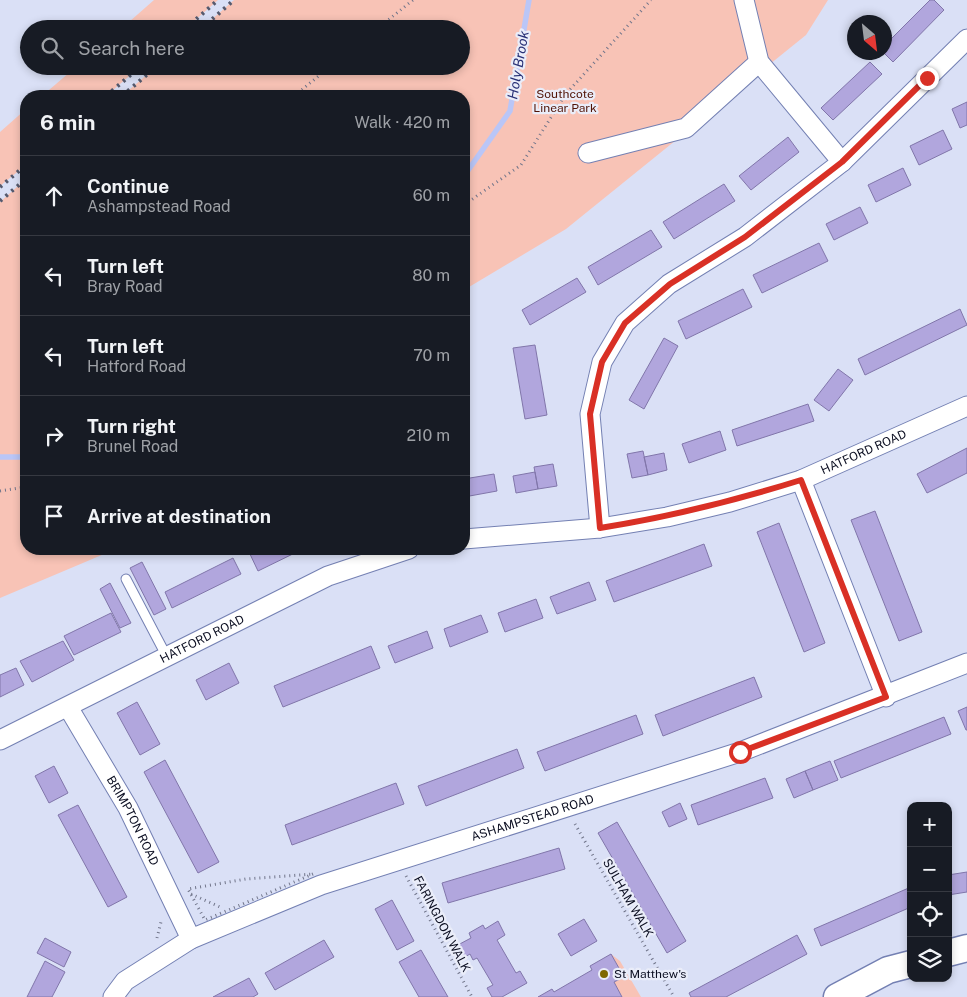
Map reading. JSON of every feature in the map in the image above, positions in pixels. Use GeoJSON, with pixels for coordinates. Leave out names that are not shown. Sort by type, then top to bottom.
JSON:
{"type":"FeatureCollection","features":[{"type":"Feature","properties":{"kind":"street"},"geometry":{"type":"LineString","coordinates":[[744,0],[759,62],[842,162]]}},
{"type":"Feature","properties":{"kind":"street"},"geometry":{"type":"LineString","coordinates":[[600,528],[590,414],[602,362],[625,323],[670,284],[745,237],[842,162],[967,39]]}},
{"type":"Feature","properties":{"kind":"street"},"geometry":{"type":"LineString","coordinates":[[588,153],[686,128],[759,62]]}},
{"type":"Feature","properties":{"kind":"street","name":"HATFORD ROAD"},"geometry":{"type":"LineString","coordinates":[[470,539],[600,528],[703,509],[801,480],[967,406]]}},
{"type":"Feature","properties":{"kind":"street"},"geometry":{"type":"LineString","coordinates":[[801,480],[886,697]]}},
{"type":"Feature","properties":{"kind":"street","name":"HATFORD ROAD"},"geometry":{"type":"LineString","coordinates":[[0,740],[328,576],[392,555]]}},
{"type":"Feature","properties":{"kind":"street","name":"ASHAMPSTEAD ROAD"},"geometry":{"type":"LineString","coordinates":[[113,997],[125,981],[191,939],[321,885],[740,752],[886,697],[967,663]]}},
{"type":"Feature","properties":{"kind":"street","name":"BRIMPTON ROAD"},"geometry":{"type":"LineString","coordinates":[[68,706],[128,808],[191,939]]}},
{"type":"Feature","properties":{"kind":"street"},"geometry":{"type":"LineString","coordinates":[[952,952],[967,948]]}},
{"type":"Feature","properties":{"kind":"street"},"geometry":{"type":"LineString","coordinates":[[837,997],[888,970],[907,965]]}},
{"type":"Feature","properties":{"kind":"lane"},"geometry":{"type":"LineString","coordinates":[[126,579],[167,657]]}},
{"type":"Feature","properties":{"kind":"path"},"geometry":{"type":"LineString","coordinates":[[389,20],[413,0]]}},
{"type":"Feature","properties":{"kind":"path"},"geometry":{"type":"LineString","coordinates":[[470,201],[521,165],[566,95],[651,0]]}},
{"type":"Feature","properties":{"kind":"path"},"geometry":{"type":"LineString","coordinates":[[301,90],[320,75]]}},
{"type":"Feature","properties":{"kind":"path"},"geometry":{"type":"LineString","coordinates":[[0,491],[20,488]]}},
{"type":"Feature","properties":{"kind":"path","name":"SULHAM WALK"},"geometry":{"type":"LineString","coordinates":[[566,808],[674,997]]}},
{"type":"Feature","properties":{"kind":"path","name":"FARINGDON WALK"},"geometry":{"type":"LineString","coordinates":[[397,860],[472,997]]}},
{"type":"Feature","properties":{"kind":"path"},"geometry":{"type":"LineString","coordinates":[[313,874],[205,920],[191,894],[188,889],[246,879],[313,874]]}},
{"type":"Feature","properties":{"kind":"path"},"geometry":{"type":"LineString","coordinates":[[191,894],[227,910]]}},
{"type":"Feature","properties":{"kind":"green space"},"geometry":{"type":"Polygon","coordinates":[[[154,0],[218,0],[195,20],[131,20],[154,0]]]}},
{"type":"Feature","properties":{"kind":"green space","name":"Southcote Linear Park"},"geometry":{"type":"Polygon","coordinates":[[[234,0],[828,0],[806,35],[566,229],[470,286],[470,90],[129,90],[146,75],[470,75],[470,20],[211,20],[234,0]]]}},
{"type":"Feature","properties":{"kind":"green space"},"geometry":{"type":"Polygon","coordinates":[[[66,75],[130,75],[113,90],[49,90],[66,75]]]}},
{"type":"Feature","properties":{"kind":"green space"},"geometry":{"type":"Polygon","coordinates":[[[20,114],[20,170],[0,186],[0,132],[20,114]]]}},
{"type":"Feature","properties":{"kind":"green space"},"geometry":{"type":"Polygon","coordinates":[[[20,184],[20,555],[102,555],[0,598],[0,202],[20,184]]]}},
{"type":"Feature","properties":{"kind":"green space"},"geometry":{"type":"Polygon","coordinates":[[[611,954],[620,961],[641,997],[622,997],[614,982],[624,977],[611,954]]]}},
{"type":"Feature","properties":{"kind":"building"},"geometry":{"type":"Polygon","coordinates":[[[930,0],[934,0],[944,10],[893,62],[891,60],[892,38],[930,0]]]}},
{"type":"Feature","properties":{"kind":"building"},"geometry":{"type":"Polygon","coordinates":[[[870,62],[882,74],[833,120],[821,108],[870,62]]]}},
{"type":"Feature","properties":{"kind":"building"},"geometry":{"type":"Polygon","coordinates":[[[967,102],[967,125],[960,128],[952,109],[967,102]]]}},
{"type":"Feature","properties":{"kind":"building"},"geometry":{"type":"Polygon","coordinates":[[[943,130],[952,149],[919,165],[910,146],[943,130]]]}},
{"type":"Feature","properties":{"kind":"building"},"geometry":{"type":"Polygon","coordinates":[[[788,137],[799,152],[751,190],[739,176],[788,137]]]}},
{"type":"Feature","properties":{"kind":"building"},"geometry":{"type":"Polygon","coordinates":[[[903,168],[911,185],[876,202],[868,185],[903,168]]]}},
{"type":"Feature","properties":{"kind":"building"},"geometry":{"type":"Polygon","coordinates":[[[724,184],[735,201],[674,239],[663,222],[724,184]]]}},
{"type":"Feature","properties":{"kind":"building"},"geometry":{"type":"Polygon","coordinates":[[[860,207],[868,223],[834,240],[826,224],[860,207]]]}},
{"type":"Feature","properties":{"kind":"building"},"geometry":{"type":"Polygon","coordinates":[[[651,230],[662,247],[598,285],[588,267],[651,230]]]}},
{"type":"Feature","properties":{"kind":"building"},"geometry":{"type":"Polygon","coordinates":[[[819,243],[828,261],[762,293],[753,275],[819,243]]]}},
{"type":"Feature","properties":{"kind":"building"},"geometry":{"type":"Polygon","coordinates":[[[577,278],[586,292],[530,325],[522,310],[577,278]]]}},
{"type":"Feature","properties":{"kind":"building"},"geometry":{"type":"Polygon","coordinates":[[[743,289],[752,307],[686,339],[678,321],[743,289]]]}},
{"type":"Feature","properties":{"kind":"building"},"geometry":{"type":"Polygon","coordinates":[[[960,309],[967,325],[865,375],[858,359],[960,309]]]}},
{"type":"Feature","properties":{"kind":"building"},"geometry":{"type":"Polygon","coordinates":[[[664,338],[678,346],[644,409],[629,400],[664,338]]]}},
{"type":"Feature","properties":{"kind":"building"},"geometry":{"type":"Polygon","coordinates":[[[535,345],[547,415],[525,419],[513,348],[535,345]]]}},
{"type":"Feature","properties":{"kind":"building"},"geometry":{"type":"Polygon","coordinates":[[[838,369],[853,380],[829,411],[814,400],[838,369]]]}},
{"type":"Feature","properties":{"kind":"building"},"geometry":{"type":"Polygon","coordinates":[[[808,404],[814,421],[737,446],[732,430],[808,404]]]}},
{"type":"Feature","properties":{"kind":"building"},"geometry":{"type":"Polygon","coordinates":[[[720,431],[726,450],[689,463],[682,444],[720,431]]]}},
{"type":"Feature","properties":{"kind":"building"},"geometry":{"type":"Polygon","coordinates":[[[967,448],[967,473],[927,493],[917,474],[967,448]]]}},
{"type":"Feature","properties":{"kind":"building"},"geometry":{"type":"Polygon","coordinates":[[[643,451],[648,475],[632,478],[627,454],[643,451]]]}},
{"type":"Feature","properties":{"kind":"building"},"geometry":{"type":"Polygon","coordinates":[[[664,453],[667,470],[648,475],[644,457],[664,453]]]}},
{"type":"Feature","properties":{"kind":"building"},"geometry":{"type":"Polygon","coordinates":[[[553,464],[557,486],[538,489],[534,467],[553,464]]]}},
{"type":"Feature","properties":{"kind":"building"},"geometry":{"type":"Polygon","coordinates":[[[535,472],[538,489],[516,493],[513,476],[535,472]]]}},
{"type":"Feature","properties":{"kind":"building"},"geometry":{"type":"Polygon","coordinates":[[[494,474],[497,491],[470,496],[470,478],[494,474]]]}},
{"type":"Feature","properties":{"kind":"building"},"geometry":{"type":"Polygon","coordinates":[[[875,511],[922,632],[899,641],[851,520],[875,511]]]}},
{"type":"Feature","properties":{"kind":"building"},"geometry":{"type":"Polygon","coordinates":[[[779,523],[825,643],[804,652],[757,532],[779,523]]]}},
{"type":"Feature","properties":{"kind":"building"},"geometry":{"type":"Polygon","coordinates":[[[704,544],[712,566],[614,602],[606,581],[704,544]]]}},
{"type":"Feature","properties":{"kind":"building"},"geometry":{"type":"Polygon","coordinates":[[[250,555],[291,555],[258,571],[250,555]]]}},
{"type":"Feature","properties":{"kind":"building"},"geometry":{"type":"Polygon","coordinates":[[[233,558],[241,574],[172,608],[165,592],[233,558]]]}},
{"type":"Feature","properties":{"kind":"building"},"geometry":{"type":"Polygon","coordinates":[[[142,562],[166,609],[154,615],[130,568],[142,562]]]}},
{"type":"Feature","properties":{"kind":"building"},"geometry":{"type":"Polygon","coordinates":[[[589,582],[596,600],[557,614],[550,597],[589,582]]]}},
{"type":"Feature","properties":{"kind":"building"},"geometry":{"type":"Polygon","coordinates":[[[110,583],[131,623],[120,628],[100,589],[110,583]]]}},
{"type":"Feature","properties":{"kind":"building"},"geometry":{"type":"Polygon","coordinates":[[[536,599],[543,618],[505,632],[498,613],[536,599]]]}},
{"type":"Feature","properties":{"kind":"building"},"geometry":{"type":"Polygon","coordinates":[[[111,613],[121,632],[74,655],[64,636],[111,613]]]}},
{"type":"Feature","properties":{"kind":"building"},"geometry":{"type":"Polygon","coordinates":[[[481,615],[488,632],[450,647],[444,629],[481,615]]]}},
{"type":"Feature","properties":{"kind":"building"},"geometry":{"type":"Polygon","coordinates":[[[427,631],[433,648],[395,663],[388,646],[427,631]]]}},
{"type":"Feature","properties":{"kind":"building"},"geometry":{"type":"Polygon","coordinates":[[[63,641],[74,660],[32,682],[20,661],[63,641]]]}},
{"type":"Feature","properties":{"kind":"building"},"geometry":{"type":"Polygon","coordinates":[[[371,646],[380,668],[283,707],[274,686],[371,646]]]}},
{"type":"Feature","properties":{"kind":"building"},"geometry":{"type":"Polygon","coordinates":[[[229,663],[239,683],[206,700],[196,680],[229,663]]]}},
{"type":"Feature","properties":{"kind":"building"},"geometry":{"type":"Polygon","coordinates":[[[16,668],[24,685],[0,697],[0,675],[16,668]]]}},
{"type":"Feature","properties":{"kind":"building"},"geometry":{"type":"Polygon","coordinates":[[[754,677],[762,697],[663,736],[655,715],[754,677]]]}},
{"type":"Feature","properties":{"kind":"building"},"geometry":{"type":"Polygon","coordinates":[[[137,702],[160,744],[140,755],[117,713],[137,702]]]}},
{"type":"Feature","properties":{"kind":"building"},"geometry":{"type":"Polygon","coordinates":[[[967,707],[967,730],[966,730],[958,711],[967,707]]]}},
{"type":"Feature","properties":{"kind":"building"},"geometry":{"type":"Polygon","coordinates":[[[636,715],[643,734],[545,771],[537,752],[636,715]]]}},
{"type":"Feature","properties":{"kind":"building"},"geometry":{"type":"Polygon","coordinates":[[[944,717],[951,734],[841,778],[834,761],[944,717]]]}},
{"type":"Feature","properties":{"kind":"building"},"geometry":{"type":"Polygon","coordinates":[[[517,749],[524,768],[426,806],[418,786],[517,749]]]}},
{"type":"Feature","properties":{"kind":"building"},"geometry":{"type":"Polygon","coordinates":[[[165,760],[219,862],[198,873],[144,772],[165,760]]]}},
{"type":"Feature","properties":{"kind":"building"},"geometry":{"type":"Polygon","coordinates":[[[830,761],[838,780],[813,790],[805,771],[830,761]]]}},
{"type":"Feature","properties":{"kind":"building"},"geometry":{"type":"Polygon","coordinates":[[[54,766],[68,793],[49,803],[35,776],[54,766]]]}},
{"type":"Feature","properties":{"kind":"building"},"geometry":{"type":"Polygon","coordinates":[[[805,771],[813,790],[794,798],[786,779],[805,771]]]}},
{"type":"Feature","properties":{"kind":"building"},"geometry":{"type":"Polygon","coordinates":[[[765,778],[773,798],[698,825],[691,805],[765,778]]]}},
{"type":"Feature","properties":{"kind":"building"},"geometry":{"type":"Polygon","coordinates":[[[396,783],[404,804],[292,845],[285,825],[396,783]]]}},
{"type":"Feature","properties":{"kind":"building"},"geometry":{"type":"Polygon","coordinates":[[[680,803],[687,819],[669,827],[662,812],[680,803]]]}},
{"type":"Feature","properties":{"kind":"building"},"geometry":{"type":"Polygon","coordinates":[[[78,805],[127,897],[108,907],[58,815],[78,805]]]}},
{"type":"Feature","properties":{"kind":"building"},"geometry":{"type":"Polygon","coordinates":[[[617,822],[686,941],[667,953],[598,833],[617,822]]]}},
{"type":"Feature","properties":{"kind":"building"},"geometry":{"type":"Polygon","coordinates":[[[559,848],[565,869],[448,903],[442,883],[559,848]]]}},
{"type":"Feature","properties":{"kind":"building"},"geometry":{"type":"Polygon","coordinates":[[[967,872],[967,892],[952,894],[952,874],[967,872]]]}},
{"type":"Feature","properties":{"kind":"building"},"geometry":{"type":"Polygon","coordinates":[[[907,889],[907,909],[821,946],[814,929],[907,889]]]}},
{"type":"Feature","properties":{"kind":"building"},"geometry":{"type":"Polygon","coordinates":[[[392,900],[414,941],[397,950],[375,909],[392,900]]]}},
{"type":"Feature","properties":{"kind":"building"},"geometry":{"type":"Polygon","coordinates":[[[584,919],[597,941],[571,956],[558,934],[584,919]]]}},
{"type":"Feature","properties":{"kind":"building"},"geometry":{"type":"Polygon","coordinates":[[[498,921],[505,935],[497,940],[516,973],[520,971],[527,983],[502,997],[492,997],[487,988],[493,985],[477,958],[473,960],[470,954],[463,958],[456,946],[471,938],[469,933],[483,925],[485,929],[498,921]]]}},
{"type":"Feature","properties":{"kind":"building"},"geometry":{"type":"Polygon","coordinates":[[[797,935],[807,954],[726,997],[691,997],[689,993],[797,935]]]}},
{"type":"Feature","properties":{"kind":"building"},"geometry":{"type":"Polygon","coordinates":[[[45,938],[71,952],[64,967],[37,953],[45,938]]]}},
{"type":"Feature","properties":{"kind":"building"},"geometry":{"type":"Polygon","coordinates":[[[324,940],[334,957],[275,990],[265,973],[324,940]]]}},
{"type":"Feature","properties":{"kind":"building"},"geometry":{"type":"Polygon","coordinates":[[[421,950],[448,997],[419,997],[399,962],[421,950]]]}},
{"type":"Feature","properties":{"kind":"building","name":"St Matthew's"},"geometry":{"type":"Polygon","coordinates":[[[611,954],[624,977],[614,982],[622,997],[538,997],[552,989],[554,992],[592,970],[590,966],[611,954]]]}},
{"type":"Feature","properties":{"kind":"building"},"geometry":{"type":"Polygon","coordinates":[[[45,961],[65,972],[52,997],[27,997],[45,961]]]}},
{"type":"Feature","properties":{"kind":"building"},"geometry":{"type":"Polygon","coordinates":[[[249,978],[258,994],[253,997],[213,997],[249,978]]]}},
{"type":"Feature","properties":{"kind":"waterway","name":"Holy Brook"},"geometry":{"type":"LineString","coordinates":[[470,168],[510,111],[529,0]]}},
{"type":"Feature","properties":{"kind":"waterway","name":"Holy Brook"},"geometry":{"type":"LineString","coordinates":[[0,457],[20,457]]}},
{"type":"Feature","properties":{"kind":"railway"},"geometry":{"type":"LineString","coordinates":[[195,20],[218,0]]}},
{"type":"Feature","properties":{"kind":"railway"},"geometry":{"type":"LineString","coordinates":[[211,20],[234,0]]}},
{"type":"Feature","properties":{"kind":"railway"},"geometry":{"type":"LineString","coordinates":[[113,90],[130,75]]}},
{"type":"Feature","properties":{"kind":"railway"},"geometry":{"type":"LineString","coordinates":[[129,90],[146,75]]}},
{"type":"Feature","properties":{"kind":"railway"},"geometry":{"type":"LineString","coordinates":[[0,187],[20,170]]}},
{"type":"Feature","properties":{"kind":"railway"},"geometry":{"type":"LineString","coordinates":[[0,201],[20,184]]}},
{"type":"Feature","properties":{"kind":"place","name":"St Matthew's"},"geometry":{"type":"Point","coordinates":[604,974]}},
{"type":"Feature","properties":{"kind":"route"},"geometry":{"type":"LineString","coordinates":[[740,752],[886,697],[801,480],[730,502],[667,517],[600,528],[590,414],[602,362],[625,323],[670,284],[745,237],[842,162],[927,78]]}}]}
